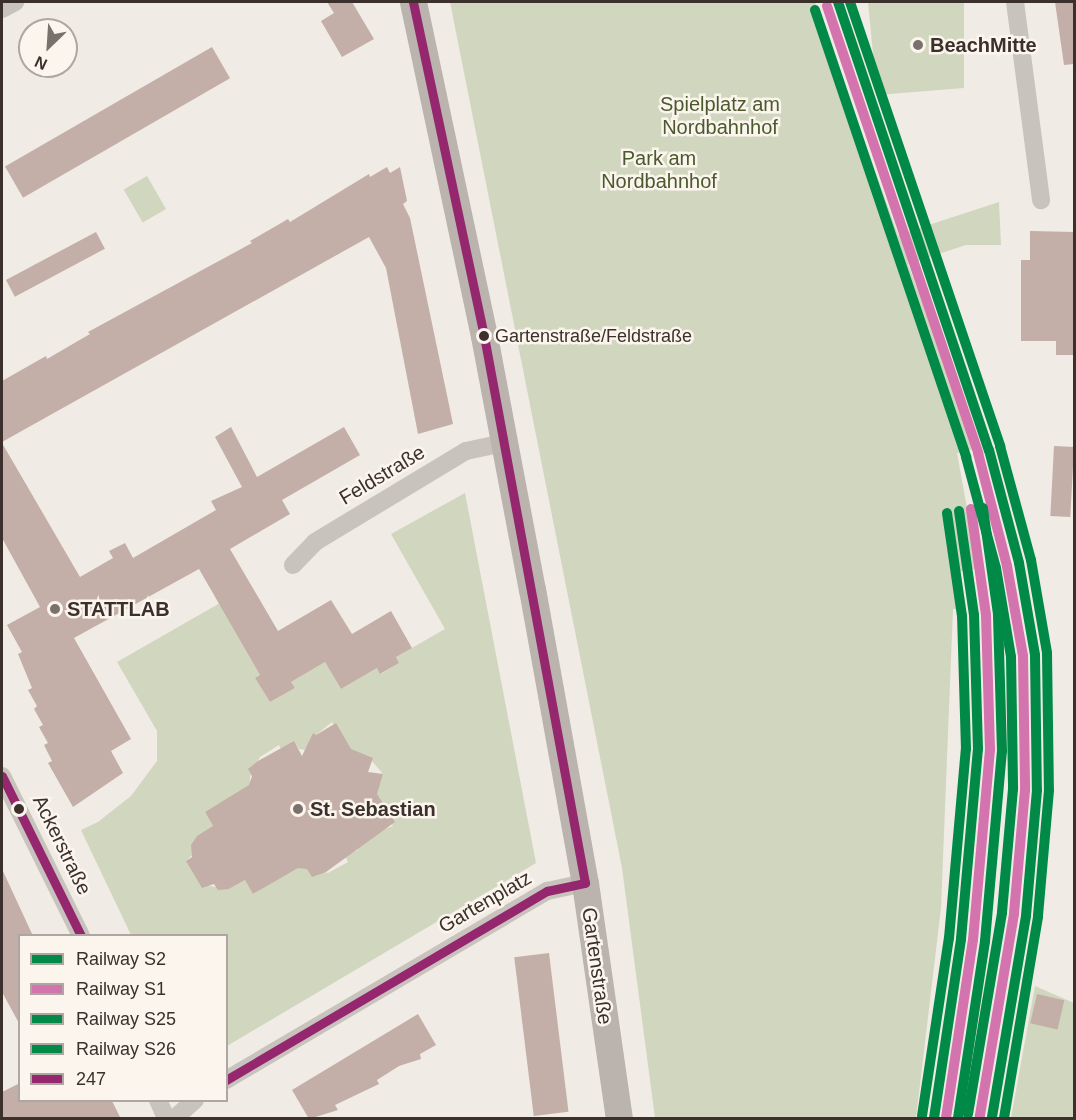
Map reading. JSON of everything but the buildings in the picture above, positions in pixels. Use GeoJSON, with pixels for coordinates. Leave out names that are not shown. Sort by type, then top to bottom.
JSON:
{"type":"FeatureCollection","features":[{"type":"Feature","properties":{"kind":"street"},"geometry":{"type":"LineString","coordinates":[[2,9],[15,2]]}},
{"type":"Feature","properties":{"kind":"street","name":"Gartenstraße"},"geometry":{"type":"LineString","coordinates":[[413,2],[504,443],[585,883],[619,1119]]}},
{"type":"Feature","properties":{"kind":"street"},"geometry":{"type":"LineString","coordinates":[[1015,2],[1041,200]]}},
{"type":"Feature","properties":{"kind":"street","name":"Feldstraße"},"geometry":{"type":"LineString","coordinates":[[292,565],[315,542],[429,472],[468,450],[504,443]]}},
{"type":"Feature","properties":{"kind":"street","name":"Ackerstraße"},"geometry":{"type":"LineString","coordinates":[[2,776],[80,934]]}},
{"type":"Feature","properties":{"kind":"street","name":"Gartenplatz"},"geometry":{"type":"LineString","coordinates":[[228,1079],[547,891],[585,883]]}},
{"type":"Feature","properties":{"kind":"street"},"geometry":{"type":"LineString","coordinates":[[158,1102],[166,1119]]}},
{"type":"Feature","properties":{"kind":"street"},"geometry":{"type":"LineString","coordinates":[[175,1119],[194,1102]]}},
{"type":"Feature","properties":{"kind":"green space"},"geometry":{"type":"Polygon","coordinates":[[[450,2],[815,2],[898,235],[999,202],[1001,245],[966,245],[908,264],[977,448],[957,453],[978,568],[957,572],[961,609],[953,609],[941,908],[916,1118],[655,1118],[622,868],[450,2]]]}},
{"type":"Feature","properties":{"kind":"green space","name":"BeachMitte"},"geometry":{"type":"Polygon","coordinates":[[[868,2],[964,2],[964,88],[877,95],[868,2]]]}},
{"type":"Feature","properties":{"kind":"green space"},"geometry":{"type":"Polygon","coordinates":[[[147,176],[166,209],[143,222],[124,190],[147,176]]]}},
{"type":"Feature","properties":{"kind":"green space"},"geometry":{"type":"Polygon","coordinates":[[[465,493],[536,863],[228,1045],[228,934],[131,934],[81,830],[98,822],[131,796],[157,761],[157,731],[117,662],[220,603],[260,675],[255,678],[270,702],[295,688],[291,682],[325,662],[341,689],[377,668],[381,674],[399,663],[396,657],[445,629],[391,534],[465,493]],[[332,722],[316,735],[313,734],[306,750],[299,749],[294,742],[282,751],[279,745],[260,757],[250,777],[250,787],[205,812],[213,826],[211,831],[197,836],[195,852],[186,861],[210,886],[229,889],[245,880],[254,894],[297,866],[328,873],[348,862],[345,855],[358,850],[354,841],[393,826],[375,796],[383,774],[372,761],[354,755],[332,722]]]}},
{"type":"Feature","properties":{"kind":"green space"},"geometry":{"type":"Polygon","coordinates":[[[1035,986],[1074,1003],[1074,1118],[1011,1118],[1035,986]]]}},
{"type":"Feature","properties":{"kind":"rail line","name":"S2"},"geometry":{"type":"LineString","coordinates":[[838,2],[989,450],[1019,563],[1035,655],[1037,790],[1026,916],[992,1118]]}},
{"type":"Feature","properties":{"kind":"rail line","name":"S25"},"geometry":{"type":"LineString","coordinates":[[850,2],[1000,446],[1031,560],[1047,653],[1049,790],[1038,917],[1004,1118]]}},
{"type":"Feature","properties":{"kind":"rail line","name":"S1"},"geometry":{"type":"LineString","coordinates":[[827,6],[978,453],[1007,566],[1023,656],[1025,790],[1014,914],[980,1116]]}},
{"type":"Feature","properties":{"kind":"rail line","name":"S26"},"geometry":{"type":"LineString","coordinates":[[815,10],[966,457],[996,568],[1011,657],[1013,789],[1002,913],[968,1114]]}},
{"type":"Feature","properties":{"kind":"rail line","name":"S26"},"geometry":{"type":"LineString","coordinates":[[958,1118],[985,941],[1002,751],[998,614],[983,508]]}},
{"type":"Feature","properties":{"kind":"rail line","name":"S1"},"geometry":{"type":"LineString","coordinates":[[946,1118],[973,940],[990,750],[986,615],[971,509]]}},
{"type":"Feature","properties":{"kind":"rail line","name":"S2"},"geometry":{"type":"LineString","coordinates":[[934,1118],[961,939],[978,749],[974,615],[959,511]]}},
{"type":"Feature","properties":{"kind":"rail line","name":"S25"},"geometry":{"type":"LineString","coordinates":[[922,1116],[949,938],[966,749],[962,616],[947,513]]}},
{"type":"Feature","properties":{"kind":"transit line","name":"247"},"geometry":{"type":"LineString","coordinates":[[413,2],[484,336],[585,883]]}},
{"type":"Feature","properties":{"kind":"transit line","name":"247"},"geometry":{"type":"LineString","coordinates":[[2,776],[80,934]]}},
{"type":"Feature","properties":{"kind":"transit line","name":"247"},"geometry":{"type":"LineString","coordinates":[[228,1079],[547,891],[585,883]]}},
{"type":"Feature","properties":{"kind":"place","name":"BeachMitte"},"geometry":{"type":"Point","coordinates":[918,45]}},
{"type":"Feature","properties":{"kind":"place","name":"Gartenstraße/Feldstraße"},"geometry":{"type":"Point","coordinates":[484,336]}},
{"type":"Feature","properties":{"kind":"place","name":"STATTLAB"},"geometry":{"type":"Point","coordinates":[55,609]}},
{"type":"Feature","properties":{"kind":"place","name":"St. Sebastian"},"geometry":{"type":"Point","coordinates":[298,809]}},
{"type":"Feature","properties":{"kind":"park label","name":"Spielplatz am Nordbahnhof"},"geometry":{"type":"Point","coordinates":[720,116]}},
{"type":"Feature","properties":{"kind":"park label","name":"Park am Nordbahnhof"},"geometry":{"type":"Point","coordinates":[659,170]}}]}
